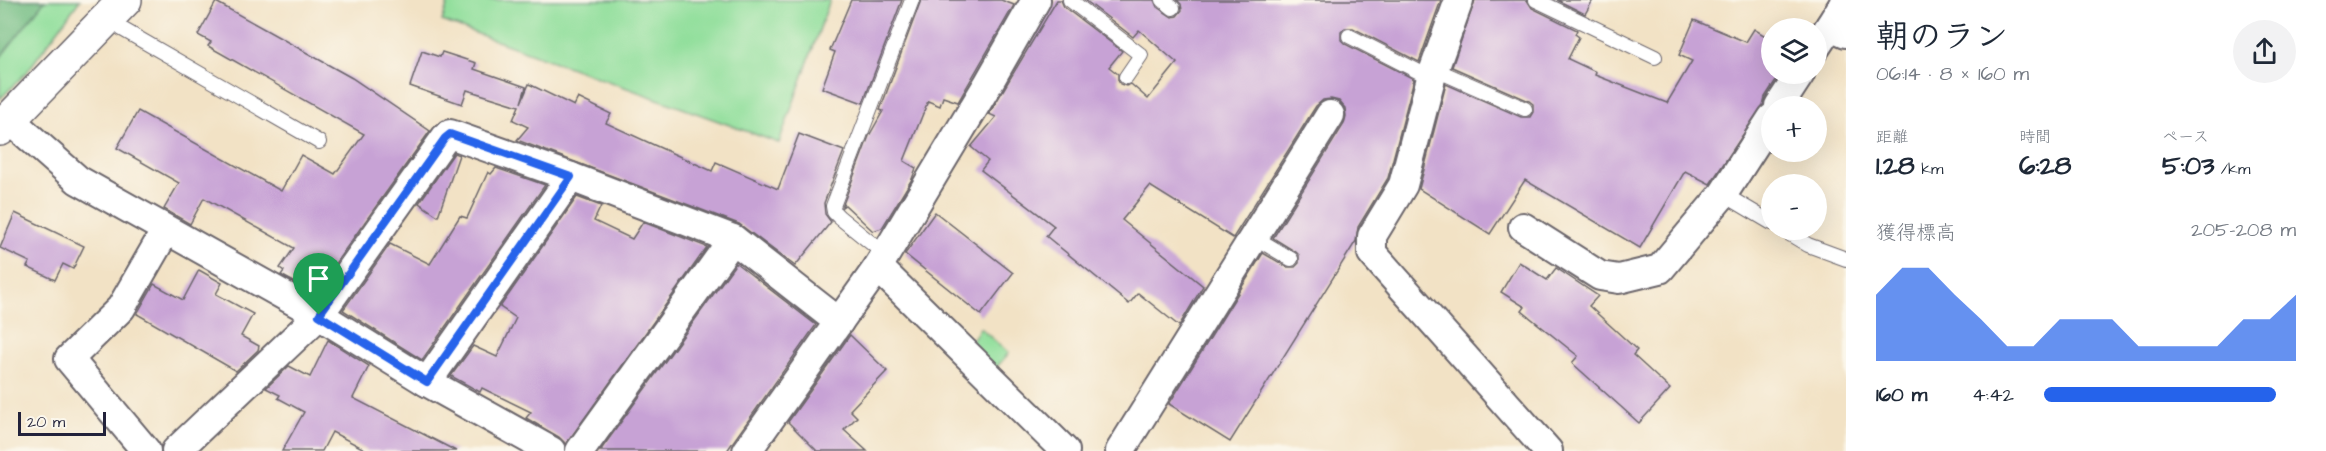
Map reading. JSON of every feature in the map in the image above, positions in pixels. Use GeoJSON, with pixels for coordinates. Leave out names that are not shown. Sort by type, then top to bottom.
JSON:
{"type":"FeatureCollection","features":[{"type":"Feature","properties":{"kind":"street"},"geometry":{"type":"LineString","coordinates":[[753,448],[882,261],[1036,0]]}},
{"type":"Feature","properties":{"kind":"street"},"geometry":{"type":"LineString","coordinates":[[1459,0],[1433,74],[1403,185],[1372,236],[1372,253],[1548,451]]}},
{"type":"Feature","properties":{"kind":"street"},"geometry":{"type":"LineString","coordinates":[[1831,35],[1846,0]]}},
{"type":"Feature","properties":{"kind":"street"},"geometry":{"type":"LineString","coordinates":[[116,9],[4,124],[78,180],[319,315],[427,382],[551,451]]}},
{"type":"Feature","properties":{"kind":"street"},"geometry":{"type":"LineString","coordinates":[[1120,451],[1330,115]]}},
{"type":"Feature","properties":{"kind":"street"},"geometry":{"type":"LineString","coordinates":[[176,451],[319,315],[450,134],[733,239],[839,322]]}},
{"type":"Feature","properties":{"kind":"street"},"geometry":{"type":"LineString","coordinates":[[1523,227],[1600,276],[1619,279],[1660,269],[1723,194],[1761,135]]}},
{"type":"Feature","properties":{"kind":"street"},"geometry":{"type":"LineString","coordinates":[[427,382],[571,177]]}},
{"type":"Feature","properties":{"kind":"street"},"geometry":{"type":"LineString","coordinates":[[146,451],[69,359],[122,308],[166,230]]}},
{"type":"Feature","properties":{"kind":"street"},"geometry":{"type":"LineString","coordinates":[[580,451],[733,239]]}},
{"type":"Feature","properties":{"kind":"street"},"geometry":{"type":"LineString","coordinates":[[882,261],[1065,451]]}},
{"type":"Feature","properties":{"kind":"lane"},"geometry":{"type":"LineString","coordinates":[[882,261],[834,212],[833,206],[912,0]]}},
{"type":"Feature","properties":{"kind":"lane"},"geometry":{"type":"LineString","coordinates":[[1070,0],[1142,55],[1126,77]]}},
{"type":"Feature","properties":{"kind":"lane"},"geometry":{"type":"LineString","coordinates":[[1536,0],[1655,57]]}},
{"type":"Feature","properties":{"kind":"lane"},"geometry":{"type":"LineString","coordinates":[[116,9],[122,29],[319,142]]}},
{"type":"Feature","properties":{"kind":"lane"},"geometry":{"type":"LineString","coordinates":[[1349,36],[1433,74],[1525,109]]}},
{"type":"Feature","properties":{"kind":"lane"},"geometry":{"type":"LineString","coordinates":[[1723,194],[1761,216]]}},
{"type":"Feature","properties":{"kind":"lane"},"geometry":{"type":"LineString","coordinates":[[1254,237],[1291,259]]}},
{"type":"Feature","properties":{"kind":"lane"},"geometry":{"type":"LineString","coordinates":[[1800,240],[1846,259]]}},
{"type":"Feature","properties":{"kind":"green space"},"geometry":{"type":"Polygon","coordinates":[[[0,0],[80,0],[27,72],[0,99],[0,0]]]}},
{"type":"Feature","properties":{"kind":"green space"},"geometry":{"type":"Polygon","coordinates":[[[0,0],[45,0],[0,58],[0,0]]]}},
{"type":"Feature","properties":{"kind":"green space"},"geometry":{"type":"Polygon","coordinates":[[[449,0],[830,0],[779,143],[442,21],[449,0]]]}},
{"type":"Feature","properties":{"kind":"green space"},"geometry":{"type":"Polygon","coordinates":[[[980,328],[1009,353],[994,370],[970,344],[980,328]]]}},
{"type":"Feature","properties":{"kind":"building"},"geometry":{"type":"Polygon","coordinates":[[[851,0],[902,0],[863,103],[822,88],[835,52],[830,50],[851,0]]]}},
{"type":"Feature","properties":{"kind":"building"},"geometry":{"type":"Polygon","coordinates":[[[921,0],[1001,0],[1014,5],[958,102],[943,97],[940,106],[928,101],[904,161],[916,168],[912,179],[882,228],[873,231],[845,205],[842,207],[869,136],[883,111],[880,110],[921,0]]]}},
{"type":"Feature","properties":{"kind":"building"},"geometry":{"type":"Polygon","coordinates":[[[1057,0],[1061,0],[1064,7],[1122,51],[1109,67],[1118,74],[1120,84],[1126,86],[1131,84],[1148,99],[1177,63],[1139,30],[1133,37],[1085,0],[1154,0],[1157,7],[1172,17],[1177,16],[1182,10],[1177,0],[1441,0],[1419,62],[1353,28],[1345,28],[1341,32],[1341,40],[1345,44],[1414,79],[1388,178],[1358,227],[1356,241],[1230,442],[1169,404],[1263,253],[1287,267],[1295,267],[1299,263],[1299,255],[1296,252],[1273,238],[1344,124],[1345,108],[1339,101],[1331,99],[1323,100],[1316,106],[1233,238],[1150,186],[1122,220],[1203,286],[1179,326],[1138,293],[1129,304],[1046,236],[1054,226],[981,170],[988,161],[971,147],[996,117],[989,114],[1057,0]]]}},
{"type":"Feature","properties":{"kind":"building"},"geometry":{"type":"Polygon","coordinates":[[[1475,0],[1527,0],[1532,8],[1577,30],[1575,34],[1579,37],[1568,59],[1596,72],[1595,75],[1667,103],[1692,61],[1679,55],[1694,20],[1746,42],[1754,29],[1761,33],[1761,84],[1773,84],[1766,96],[1761,96],[1761,108],[1710,184],[1685,171],[1640,248],[1525,180],[1490,234],[1419,189],[1446,84],[1521,117],[1530,117],[1533,112],[1533,104],[1529,101],[1452,67],[1475,0]]]}},
{"type":"Feature","properties":{"kind":"building"},"geometry":{"type":"Polygon","coordinates":[[[1557,0],[1593,0],[1585,14],[1557,0]]]}},
{"type":"Feature","properties":{"kind":"building"},"geometry":{"type":"Polygon","coordinates":[[[216,2],[352,78],[430,131],[314,293],[281,275],[284,271],[280,268],[294,248],[204,198],[190,224],[164,209],[179,183],[117,148],[138,111],[281,191],[301,155],[335,174],[364,134],[208,46],[211,42],[198,35],[216,2]]]}},
{"type":"Feature","properties":{"kind":"building"},"geometry":{"type":"Polygon","coordinates":[[[422,51],[440,57],[442,52],[476,63],[474,69],[526,87],[521,103],[529,84],[574,106],[578,98],[611,114],[606,123],[654,145],[712,171],[716,162],[778,189],[799,134],[844,151],[824,203],[825,214],[831,222],[795,266],[739,224],[517,140],[528,127],[513,120],[519,106],[467,90],[462,104],[410,86],[422,51]]]}},
{"type":"Feature","properties":{"kind":"building"},"geometry":{"type":"Polygon","coordinates":[[[454,153],[459,155],[438,216],[419,203],[454,153]]]}},
{"type":"Feature","properties":{"kind":"building"},"geometry":{"type":"Polygon","coordinates":[[[496,168],[545,185],[422,360],[343,310],[390,244],[430,264],[460,216],[467,218],[488,172],[491,174],[496,168]]]}},
{"type":"Feature","properties":{"kind":"building"},"geometry":{"type":"Polygon","coordinates":[[[577,197],[601,206],[594,221],[632,239],[643,222],[707,247],[566,444],[559,437],[526,418],[531,412],[482,388],[480,392],[451,376],[473,346],[497,357],[516,318],[500,307],[577,197]]]}},
{"type":"Feature","properties":{"kind":"building"},"geometry":{"type":"Polygon","coordinates":[[[935,212],[1013,273],[981,315],[905,254],[935,212]]]}},
{"type":"Feature","properties":{"kind":"building"},"geometry":{"type":"Polygon","coordinates":[[[15,213],[84,246],[73,269],[63,264],[55,280],[27,267],[30,262],[0,248],[15,213]]]}},
{"type":"Feature","properties":{"kind":"building"},"geometry":{"type":"Polygon","coordinates":[[[1519,262],[1547,280],[1556,268],[1598,296],[1589,306],[1637,350],[1633,355],[1670,389],[1639,423],[1572,363],[1578,356],[1522,311],[1525,307],[1501,292],[1519,262]]]}},
{"type":"Feature","properties":{"kind":"building"},"geometry":{"type":"Polygon","coordinates":[[[736,263],[816,325],[727,451],[600,451],[736,263]]]}},
{"type":"Feature","properties":{"kind":"building"},"geometry":{"type":"Polygon","coordinates":[[[199,270],[222,283],[216,294],[253,314],[241,336],[259,346],[258,350],[236,371],[137,314],[154,284],[183,300],[199,270]]]}},
{"type":"Feature","properties":{"kind":"building"},"geometry":{"type":"Polygon","coordinates":[[[850,335],[887,371],[850,410],[857,417],[844,430],[867,451],[817,451],[788,422],[850,335]]]}},
{"type":"Feature","properties":{"kind":"building"},"geometry":{"type":"Polygon","coordinates":[[[328,340],[369,366],[353,398],[456,451],[368,451],[332,432],[322,451],[282,451],[304,412],[278,398],[280,395],[266,388],[289,366],[310,377],[328,340]]]}},
{"type":"Feature","properties":{"kind":"route"},"geometry":{"type":"LineString","coordinates":[[450,134],[571,177],[427,382],[319,315],[450,134]]}}]}
